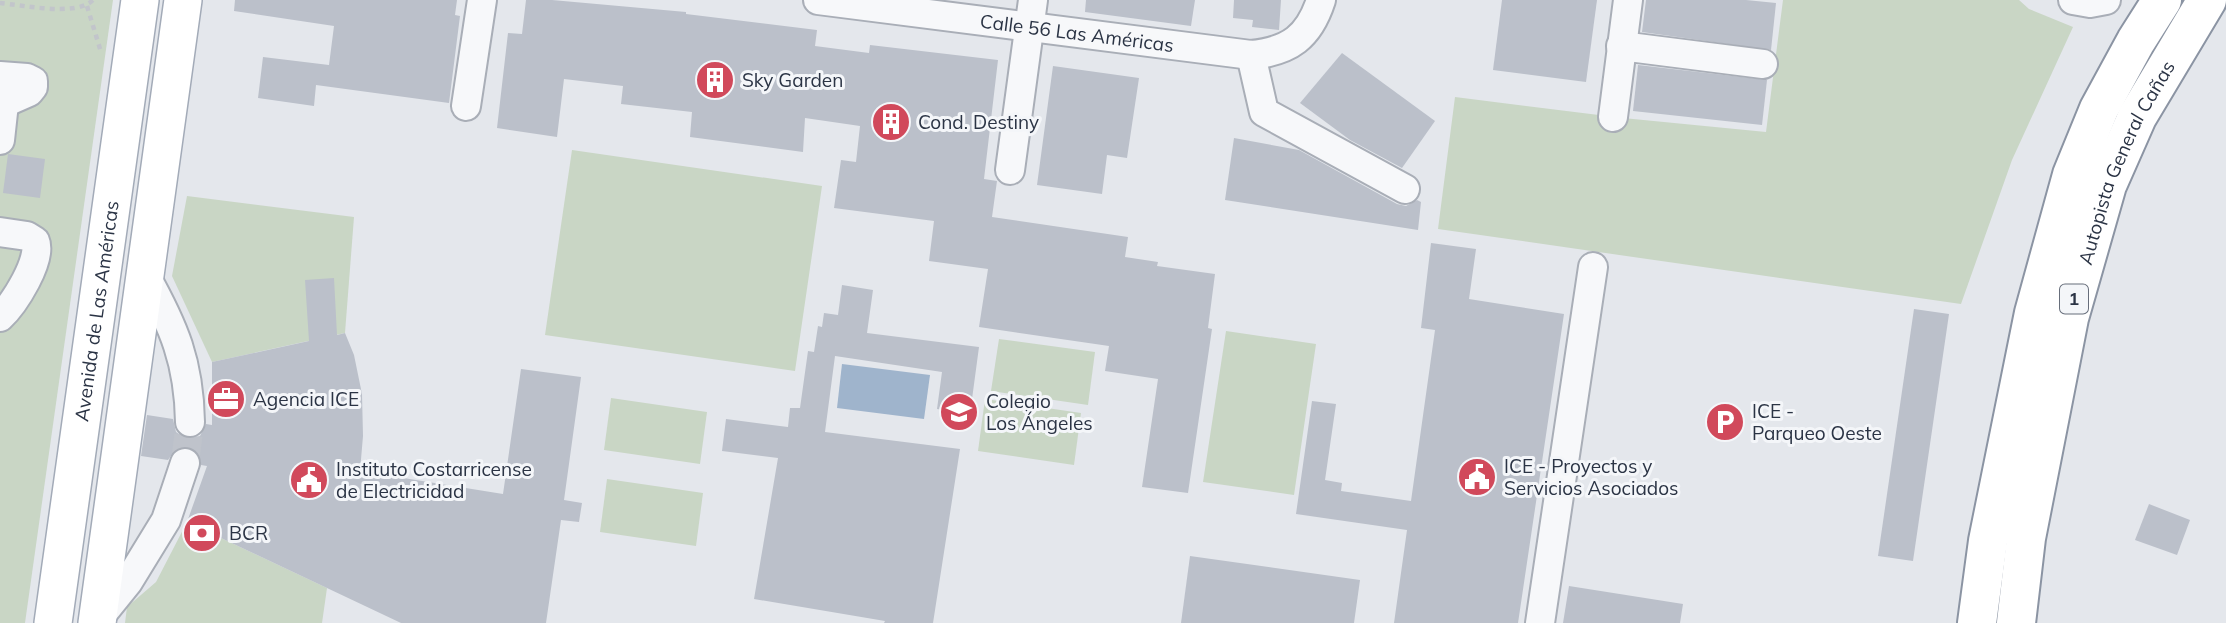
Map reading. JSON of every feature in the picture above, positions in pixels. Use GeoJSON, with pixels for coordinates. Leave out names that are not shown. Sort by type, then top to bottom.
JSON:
{"type":"FeatureCollection","features":[{"type":"Feature","properties":{"kind":"highway","name":"Autopista General Cañas"},"geometry":{"type":"LineString","coordinates":[[1977,623],[1988,541],[2034,313],[2071,175],[2099,109],[2162,0]]}},
{"type":"Feature","properties":{"kind":"highway","name":"Autopista General Cañas"},"geometry":{"type":"LineString","coordinates":[[2016,623],[2026,538],[2069,318],[2108,185],[2137,117],[2207,0]]}},
{"type":"Feature","properties":{"kind":"main road","name":"Avenida de Las Américas"},"geometry":{"type":"LineString","coordinates":[[53,623],[141,0]]}},
{"type":"Feature","properties":{"kind":"main road"},"geometry":{"type":"LineString","coordinates":[[98,621],[183,0]]}},
{"type":"Feature","properties":{"kind":"street"},"geometry":{"type":"LineString","coordinates":[[466,106],[482,0]]}},
{"type":"Feature","properties":{"kind":"street","name":"Calle 56 Las Américas"},"geometry":{"type":"LineString","coordinates":[[818,0],[1032,13],[1251,55]]}},
{"type":"Feature","properties":{"kind":"street"},"geometry":{"type":"LineString","coordinates":[[1321,0],[1309,28],[1292,44],[1272,53],[1251,55],[1264,112],[1405,189]]}},
{"type":"Feature","properties":{"kind":"street"},"geometry":{"type":"LineString","coordinates":[[1613,117],[1628,0]]}},
{"type":"Feature","properties":{"kind":"street"},"geometry":{"type":"LineString","coordinates":[[2073,0],[2091,3],[2106,0]]}},
{"type":"Feature","properties":{"kind":"street"},"geometry":{"type":"LineString","coordinates":[[1010,170],[1032,13]]}},
{"type":"Feature","properties":{"kind":"street"},"geometry":{"type":"LineString","coordinates":[[1621,46],[1763,64]]}},
{"type":"Feature","properties":{"kind":"street"},"geometry":{"type":"LineString","coordinates":[[0,140],[4,85]]}},
{"type":"Feature","properties":{"kind":"street"},"geometry":{"type":"LineString","coordinates":[[0,232],[27,236],[35,241],[38,249],[33,265],[0,317]]}},
{"type":"Feature","properties":{"kind":"street"},"geometry":{"type":"LineString","coordinates":[[1540,623],[1592,267]]}},
{"type":"Feature","properties":{"kind":"street"},"geometry":{"type":"LineString","coordinates":[[145,275],[166,313],[179,346],[189,386],[190,422]]}},
{"type":"Feature","properties":{"kind":"street"},"geometry":{"type":"LineString","coordinates":[[98,621],[128,582],[166,520],[185,463]]}},
{"type":"Feature","properties":{"kind":"path"},"geometry":{"type":"LineString","coordinates":[[0,3],[68,9],[87,6],[93,0]]}},
{"type":"Feature","properties":{"kind":"path"},"geometry":{"type":"LineString","coordinates":[[87,6],[104,59]]}},
{"type":"Feature","properties":{"kind":"green space"},"geometry":{"type":"Polygon","coordinates":[[[0,0],[113,0],[25,623],[0,623],[0,0]]]}},
{"type":"Feature","properties":{"kind":"green space"},"geometry":{"type":"Polygon","coordinates":[[[1783,0],[2019,0],[2029,9],[2073,27],[2012,160],[1961,304],[1438,229],[1455,97],[1766,132],[1783,0]]]}},
{"type":"Feature","properties":{"kind":"green space"},"geometry":{"type":"Polygon","coordinates":[[[572,150],[822,186],[795,371],[545,335],[572,150]]]}},
{"type":"Feature","properties":{"kind":"green space"},"geometry":{"type":"Polygon","coordinates":[[[187,196],[354,217],[345,333],[212,362],[172,276],[187,196]]]}},
{"type":"Feature","properties":{"kind":"green space"},"geometry":{"type":"Polygon","coordinates":[[[1226,331],[1316,344],[1294,495],[1203,482],[1226,331]]]}},
{"type":"Feature","properties":{"kind":"green space"},"geometry":{"type":"Polygon","coordinates":[[[999,339],[1095,352],[1088,405],[991,391],[999,339]]]}},
{"type":"Feature","properties":{"kind":"green space"},"geometry":{"type":"Polygon","coordinates":[[[611,398],[707,412],[700,464],[604,450],[611,398]]]}},
{"type":"Feature","properties":{"kind":"green space"},"geometry":{"type":"Polygon","coordinates":[[[985,399],[1081,413],[1074,465],[978,451],[985,399]]]}},
{"type":"Feature","properties":{"kind":"green space"},"geometry":{"type":"Polygon","coordinates":[[[607,479],[703,493],[696,546],[600,532],[607,479]]]}},
{"type":"Feature","properties":{"kind":"green space"},"geometry":{"type":"Polygon","coordinates":[[[187,522],[327,588],[322,623],[125,623],[127,607],[156,582],[187,522]]]}},
{"type":"Feature","properties":{"kind":"water"},"geometry":{"type":"Polygon","coordinates":[[[842,364],[930,375],[924,419],[837,408],[842,364]]]}},
{"type":"Feature","properties":{"kind":"building"},"geometry":{"type":"Polygon","coordinates":[[[235,0],[457,0],[455,15],[460,16],[449,103],[316,85],[314,106],[258,98],[263,57],[329,65],[334,26],[234,11],[235,0]]]}},
{"type":"Feature","properties":{"kind":"building"},"geometry":{"type":"Polygon","coordinates":[[[526,0],[686,12],[817,30],[815,46],[869,53],[870,45],[998,60],[984,179],[997,181],[992,217],[1128,237],[1125,257],[1158,262],[1157,266],[1215,274],[1208,328],[1212,329],[1188,493],[1142,487],[1158,379],[1105,371],[1109,346],[979,327],[988,269],[929,261],[934,221],[834,208],[841,160],[856,162],[860,126],[805,118],[803,152],[690,137],[692,112],[621,104],[623,86],[564,79],[557,137],[497,128],[508,33],[522,34],[526,0]]]}},
{"type":"Feature","properties":{"kind":"building"},"geometry":{"type":"Polygon","coordinates":[[[1086,0],[1195,0],[1191,26],[1085,12],[1086,0]]]}},
{"type":"Feature","properties":{"kind":"building"},"geometry":{"type":"Polygon","coordinates":[[[1234,0],[1281,0],[1279,30],[1252,27],[1253,20],[1233,18],[1234,0]]]}},
{"type":"Feature","properties":{"kind":"building"},"geometry":{"type":"Polygon","coordinates":[[[1502,0],[1597,0],[1586,82],[1493,70],[1502,0]]]}},
{"type":"Feature","properties":{"kind":"building"},"geometry":{"type":"Polygon","coordinates":[[[1646,0],[1746,0],[1776,3],[1771,50],[1642,32],[1646,0]]]}},
{"type":"Feature","properties":{"kind":"building"},"geometry":{"type":"Polygon","coordinates":[[[1342,53],[1435,121],[1402,168],[1350,140],[1300,103],[1342,53]]]}},
{"type":"Feature","properties":{"kind":"building"},"geometry":{"type":"Polygon","coordinates":[[[1638,65],[1767,80],[1762,125],[1633,111],[1638,65]]]}},
{"type":"Feature","properties":{"kind":"building"},"geometry":{"type":"Polygon","coordinates":[[[1053,66],[1139,78],[1127,158],[1107,155],[1102,194],[1037,185],[1053,66]]]}},
{"type":"Feature","properties":{"kind":"building"},"geometry":{"type":"Polygon","coordinates":[[[1234,138],[1299,150],[1397,204],[1406,206],[1417,200],[1421,202],[1418,230],[1225,200],[1234,138]]]}},
{"type":"Feature","properties":{"kind":"building"},"geometry":{"type":"Polygon","coordinates":[[[8,154],[45,159],[40,198],[3,193],[8,154]]]}},
{"type":"Feature","properties":{"kind":"building","name":"ICE - Proyectos y Servicios Asociados"},"geometry":{"type":"Polygon","coordinates":[[[1431,243],[1476,249],[1469,299],[1564,314],[1518,623],[1394,623],[1407,530],[1296,514],[1312,401],[1336,404],[1325,480],[1342,483],[1341,491],[1411,501],[1435,330],[1421,328],[1431,243]]]}},
{"type":"Feature","properties":{"kind":"building","name":"Instituto Costarricense de Electricidad"},"geometry":{"type":"Polygon","coordinates":[[[334,278],[337,335],[345,333],[354,355],[362,394],[360,471],[503,494],[521,369],[581,377],[564,500],[582,503],[579,522],[561,520],[546,623],[401,623],[187,522],[207,466],[201,465],[198,453],[191,448],[182,447],[175,450],[168,460],[141,456],[147,415],[173,419],[176,432],[190,439],[200,436],[206,424],[212,425],[212,362],[309,341],[305,280],[334,278]]]}},
{"type":"Feature","properties":{"kind":"building"},"geometry":{"type":"Polygon","coordinates":[[[842,285],[873,290],[867,333],[979,347],[970,414],[937,409],[942,372],[835,356],[825,432],[960,449],[933,623],[884,623],[885,621],[754,599],[778,458],[722,451],[726,419],[788,427],[790,408],[800,408],[808,351],[814,352],[818,326],[822,327],[824,313],[838,315],[842,285]]]}},
{"type":"Feature","properties":{"kind":"building"},"geometry":{"type":"Polygon","coordinates":[[[1914,309],[1949,314],[1913,561],[1878,556],[1914,309]]]}},
{"type":"Feature","properties":{"kind":"building"},"geometry":{"type":"Polygon","coordinates":[[[2149,504],[2190,520],[2177,555],[2135,540],[2149,504]]]}},
{"type":"Feature","properties":{"kind":"building"},"geometry":{"type":"Polygon","coordinates":[[[1190,556],[1360,580],[1354,623],[1181,623],[1190,556]]]}},
{"type":"Feature","properties":{"kind":"building"},"geometry":{"type":"Polygon","coordinates":[[[1569,586],[1683,604],[1680,623],[1563,623],[1569,586]]]}},
{"type":"Feature","properties":{"kind":"tunnel"},"geometry":{"type":"LineString","coordinates":[[185,463],[190,422]]}},
{"type":"Feature","properties":{"kind":"place","name":"Sky Garden"},"geometry":{"type":"Point","coordinates":[715,80]}},
{"type":"Feature","properties":{"kind":"place","name":"Cond. Destiny"},"geometry":{"type":"Point","coordinates":[891,122]}},
{"type":"Feature","properties":{"kind":"place","name":"Agencia ICE"},"geometry":{"type":"Point","coordinates":[226,399]}},
{"type":"Feature","properties":{"kind":"place","name":"Colegio Los Ángeles"},"geometry":{"type":"Point","coordinates":[959,412]}},
{"type":"Feature","properties":{"kind":"place","name":"ICE - Parqueo Oeste"},"geometry":{"type":"Point","coordinates":[1725,422]}},
{"type":"Feature","properties":{"kind":"place","name":"ICE - Proyectos y Servicios Asociados"},"geometry":{"type":"Point","coordinates":[1477,477]}},
{"type":"Feature","properties":{"kind":"place","name":"Instituto Costarricense de Electricidad"},"geometry":{"type":"Point","coordinates":[309,480]}},
{"type":"Feature","properties":{"kind":"place","name":"BCR"},"geometry":{"type":"Point","coordinates":[202,533]}}]}
